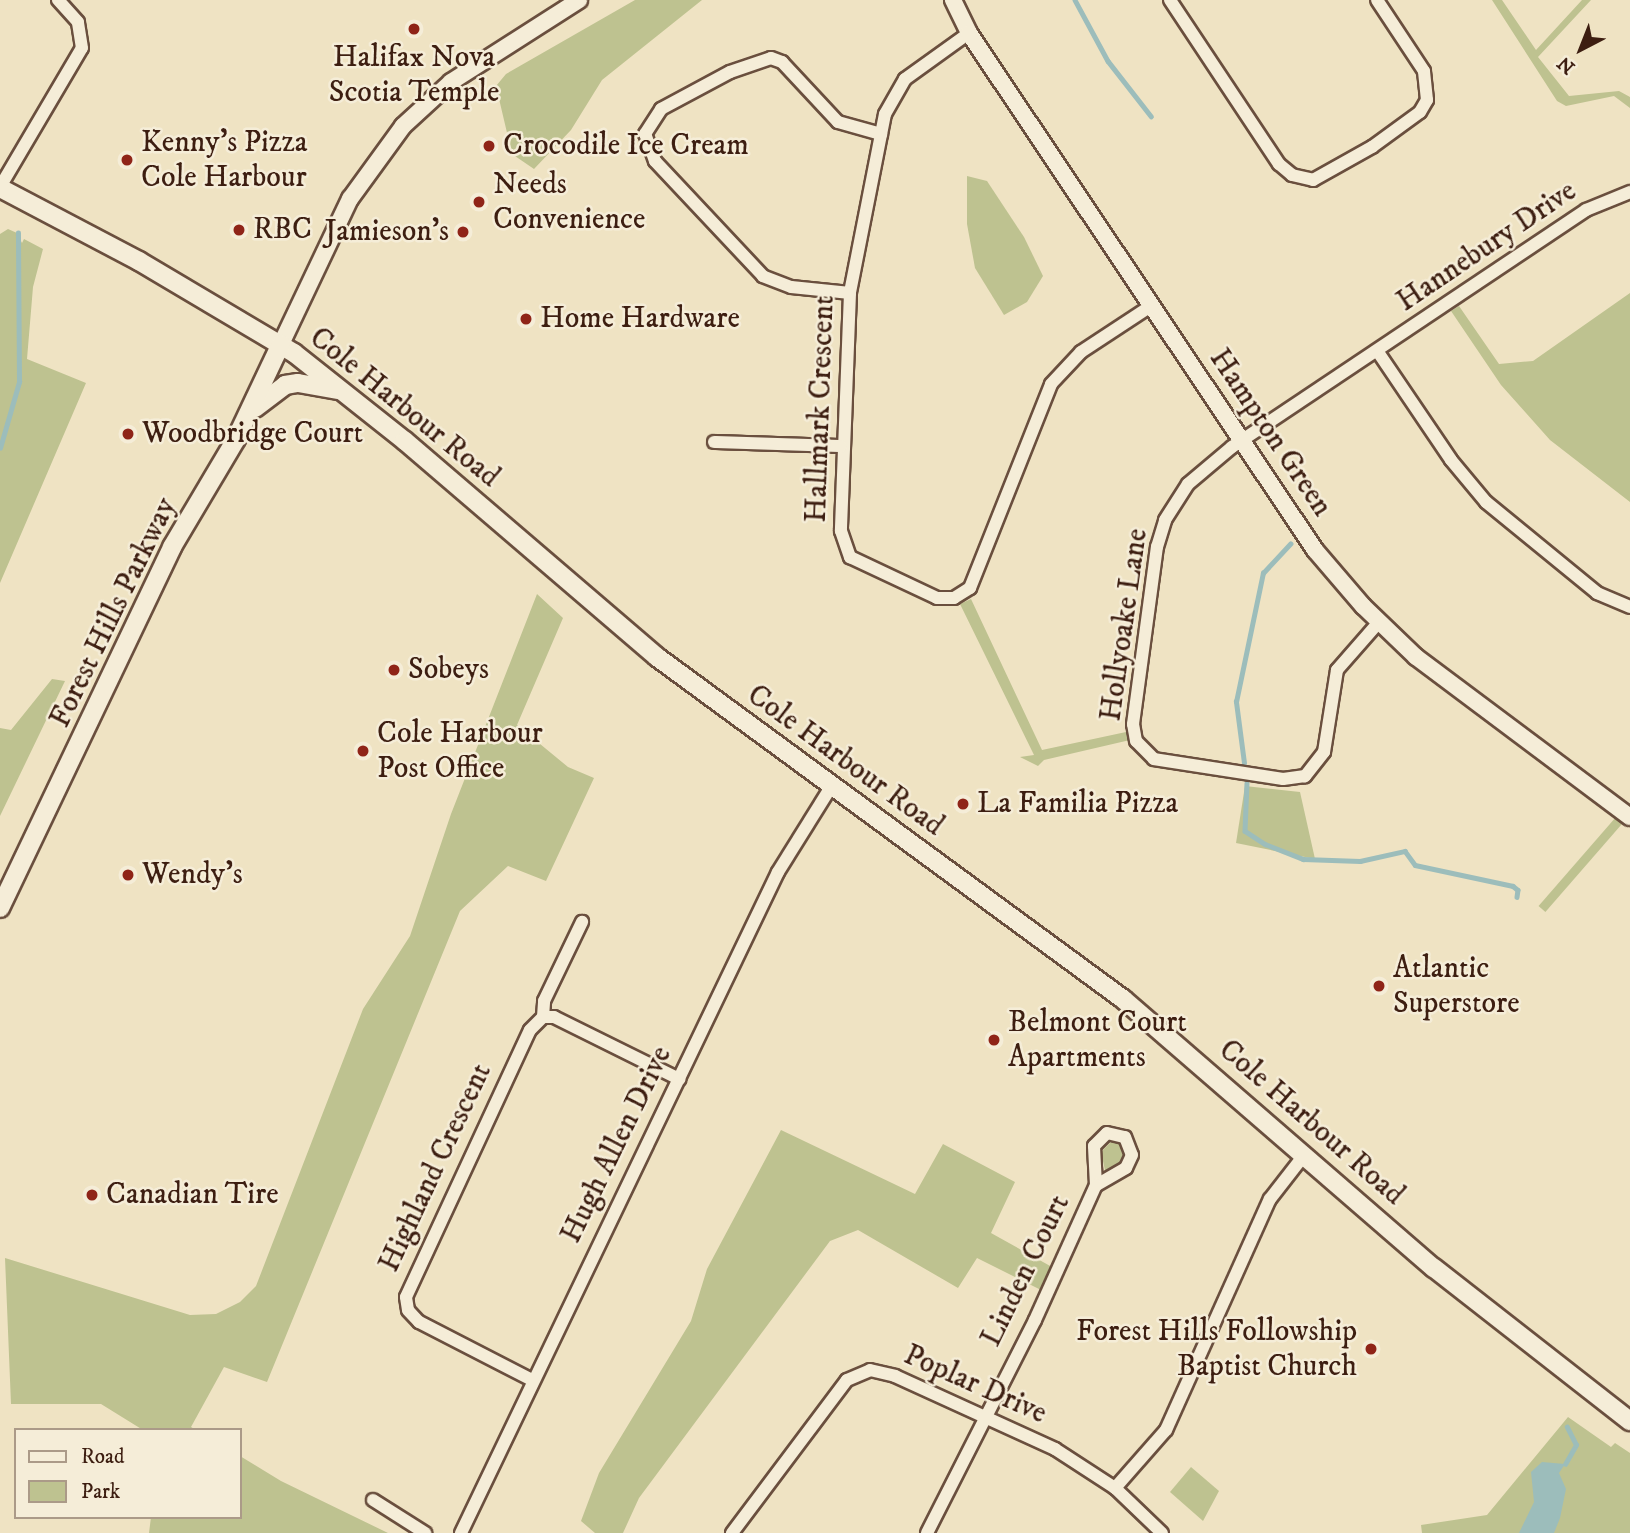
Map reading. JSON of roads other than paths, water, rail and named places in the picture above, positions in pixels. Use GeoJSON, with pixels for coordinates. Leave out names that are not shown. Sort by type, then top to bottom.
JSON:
{"type":"FeatureCollection","features":[{"type":"Feature","properties":{"kind":"main road","name":"Cole Harbour Road"},"geometry":{"type":"LineString","coordinates":[[0,187],[139,261],[281,344],[341,390],[598,611],[831,787],[1123,999],[1434,1268],[1630,1421]]}},
{"type":"Feature","properties":{"kind":"main road","name":"Forest Hills Parkway"},"geometry":{"type":"LineString","coordinates":[[0,908],[172,547],[249,412],[281,344]]}},
{"type":"Feature","properties":{"kind":"main road"},"geometry":{"type":"LineString","coordinates":[[249,412],[281,386],[298,383],[341,390]]}},
{"type":"Feature","properties":{"kind":"street"},"geometry":{"type":"LineString","coordinates":[[0,187],[82,48],[78,22],[58,0]]}},
{"type":"Feature","properties":{"kind":"street"},"geometry":{"type":"LineString","coordinates":[[281,344],[350,199],[403,126],[451,82],[579,0]]}},
{"type":"Feature","properties":{"kind":"street","name":"Hampton Green"},"geometry":{"type":"LineString","coordinates":[[953,0],[969,33],[1315,550],[1379,622],[1416,657],[1630,817]]}},
{"type":"Feature","properties":{"kind":"street"},"geometry":{"type":"LineString","coordinates":[[1170,0],[1279,164],[1293,175],[1313,180],[1327,176],[1372,147],[1420,111],[1427,100],[1424,71],[1377,0]]}},
{"type":"Feature","properties":{"kind":"street","name":"Hallmark Crescent"},"geometry":{"type":"LineString","coordinates":[[969,33],[905,79],[888,105],[881,134],[850,293],[841,446],[841,535],[848,554],[861,566],[934,597],[954,598],[978,576],[1051,384],[1081,352],[1151,306]]}},
{"type":"Feature","properties":{"kind":"street"},"geometry":{"type":"LineString","coordinates":[[850,293],[791,287],[763,276],[655,161],[646,146],[645,134],[661,109],[730,72],[771,58],[782,62],[838,122],[881,134]]}},
{"type":"Feature","properties":{"kind":"street","name":"Hannebury Drive"},"geometry":{"type":"LineString","coordinates":[[1241,441],[1378,352],[1586,210],[1630,192]]}},
{"type":"Feature","properties":{"kind":"street"},"geometry":{"type":"LineString","coordinates":[[1378,352],[1451,460],[1486,502],[1597,593],[1630,607]]}},
{"type":"Feature","properties":{"kind":"street","name":"Hollyoake Lane"},"geometry":{"type":"LineString","coordinates":[[1241,441],[1188,484],[1160,534],[1133,724],[1142,750],[1154,759],[1218,770],[1289,780],[1305,776],[1324,752],[1337,670],[1353,647],[1379,622]]}},
{"type":"Feature","properties":{"kind":"street"},"geometry":{"type":"LineString","coordinates":[[714,442],[841,446]]}},
{"type":"Feature","properties":{"kind":"street","name":"Hugh Allen Drive"},"geometry":{"type":"LineString","coordinates":[[461,1533],[532,1380],[778,872],[831,787]]}},
{"type":"Feature","properties":{"kind":"street","name":"Highland Crescent"},"geometry":{"type":"LineString","coordinates":[[532,1380],[419,1322],[408,1310],[405,1297],[530,1030],[543,1017],[544,1001],[582,922]]}},
{"type":"Feature","properties":{"kind":"street"},"geometry":{"type":"LineString","coordinates":[[543,1017],[554,1017],[679,1079]]}},
{"type":"Feature","properties":{"kind":"street"},"geometry":{"type":"LineString","coordinates":[[1115,1488],[1166,1430],[1270,1199],[1305,1154]]}},
{"type":"Feature","properties":{"kind":"street","name":"Linden Court"},"geometry":{"type":"LineString","coordinates":[[927,1533],[983,1416],[1035,1320],[1096,1185]]}},
{"type":"Feature","properties":{"kind":"street","name":"Poplar Drive"},"geometry":{"type":"LineString","coordinates":[[732,1533],[847,1380],[859,1371],[895,1376],[1055,1449],[1115,1488],[1162,1533]]}},
{"type":"Feature","properties":{"kind":"street"},"geometry":{"type":"LineString","coordinates":[[373,1500],[425,1533]]}},
{"type":"Feature","properties":{"kind":"water"},"geometry":{"type":"Polygon","coordinates":[[[1542,1462],[1565,1464],[1559,1473],[1566,1489],[1560,1518],[1554,1533],[1519,1533],[1534,1502],[1531,1472],[1542,1462]]]}},
{"type":"Feature","properties":{"kind":"waterway"},"geometry":{"type":"LineString","coordinates":[[1075,0],[1108,61],[1151,116]]}},
{"type":"Feature","properties":{"kind":"waterway"},"geometry":{"type":"LineString","coordinates":[[0,448],[19,382],[18,233]]}},
{"type":"Feature","properties":{"kind":"waterway"},"geometry":{"type":"LineString","coordinates":[[1244,763],[1236,702],[1263,573],[1290,544]]}},
{"type":"Feature","properties":{"kind":"waterway"},"geometry":{"type":"LineString","coordinates":[[1247,783],[1245,831],[1265,844],[1303,859],[1360,861],[1405,851],[1415,865],[1513,886],[1518,890],[1517,897]]}},
{"type":"Feature","properties":{"kind":"waterway"},"geometry":{"type":"LineString","coordinates":[[1565,1464],[1576,1445],[1567,1427]]}},
{"type":"Feature","properties":{"kind":"place","name":"Halifax Nova Scotia Temple"},"geometry":{"type":"Point","coordinates":[414,29]}},
{"type":"Feature","properties":{"kind":"place","name":"Crocodile Ice Cream"},"geometry":{"type":"Point","coordinates":[489,146]}},
{"type":"Feature","properties":{"kind":"place","name":"Kenny's Pizza Cole Harbour"},"geometry":{"type":"Point","coordinates":[127,160]}},
{"type":"Feature","properties":{"kind":"place","name":"Needs Convenience"},"geometry":{"type":"Point","coordinates":[479,202]}},
{"type":"Feature","properties":{"kind":"place","name":"RBC"},"geometry":{"type":"Point","coordinates":[239,230]}},
{"type":"Feature","properties":{"kind":"place","name":"Jamieson's"},"geometry":{"type":"Point","coordinates":[463,232]}},
{"type":"Feature","properties":{"kind":"place","name":"Home Hardware"},"geometry":{"type":"Point","coordinates":[526,319]}},
{"type":"Feature","properties":{"kind":"place","name":"Woodbridge Court"},"geometry":{"type":"Point","coordinates":[128,434]}},
{"type":"Feature","properties":{"kind":"place","name":"Sobeys"},"geometry":{"type":"Point","coordinates":[394,670]}},
{"type":"Feature","properties":{"kind":"place","name":"Cole Harbour Post Office"},"geometry":{"type":"Point","coordinates":[363,751]}},
{"type":"Feature","properties":{"kind":"place","name":"La Familia Pizza"},"geometry":{"type":"Point","coordinates":[963,804]}},
{"type":"Feature","properties":{"kind":"place","name":"Wendy's"},"geometry":{"type":"Point","coordinates":[128,875]}},
{"type":"Feature","properties":{"kind":"place","name":"Atlantic Superstore"},"geometry":{"type":"Point","coordinates":[1379,986]}},
{"type":"Feature","properties":{"kind":"place","name":"Belmont Court Apartments"},"geometry":{"type":"Point","coordinates":[994,1040]}},
{"type":"Feature","properties":{"kind":"place","name":"Canadian Tire"},"geometry":{"type":"Point","coordinates":[92,1195]}},
{"type":"Feature","properties":{"kind":"place","name":"Forest Hills Followship Baptist Church"},"geometry":{"type":"Point","coordinates":[1371,1349]}}]}
